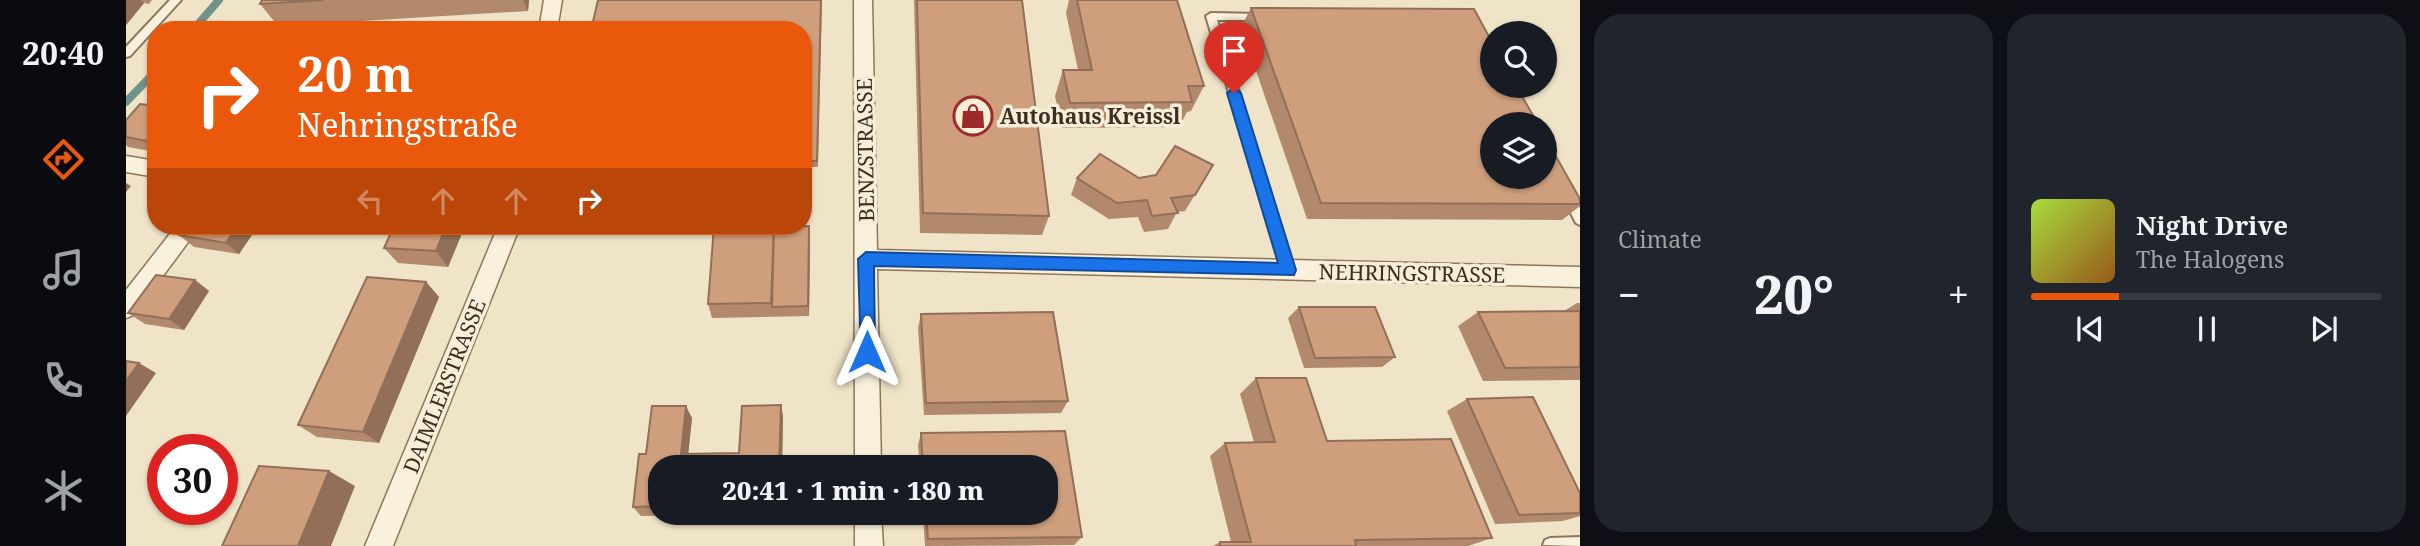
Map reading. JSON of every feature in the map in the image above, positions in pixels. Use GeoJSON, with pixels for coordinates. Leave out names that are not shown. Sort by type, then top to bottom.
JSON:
{"type":"FeatureCollection","features":[{"type":"Feature","properties":{"kind":"street"},"geometry":{"type":"LineString","coordinates":[[550,21],[553,0]]}},
{"type":"Feature","properties":{"kind":"street","name":"BENZSTRASSE"},"geometry":{"type":"LineString","coordinates":[[863,0],[868,455]]}},
{"type":"Feature","properties":{"kind":"street"},"geometry":{"type":"LineString","coordinates":[[126,164],[147,168]]}},
{"type":"Feature","properties":{"kind":"street"},"geometry":{"type":"LineString","coordinates":[[126,308],[183,235]]}},
{"type":"Feature","properties":{"kind":"street","name":"DAIMLERSTRASSE"},"geometry":{"type":"LineString","coordinates":[[379,546],[505,235]]}},
{"type":"Feature","properties":{"kind":"street","name":"NEHRINGSTRASSE"},"geometry":{"type":"LineString","coordinates":[[866,259],[1580,277]]}},
{"type":"Feature","properties":{"kind":"street"},"geometry":{"type":"LineString","coordinates":[[868,525],[869,546]]}},
{"type":"Feature","properties":{"kind":"lane"},"geometry":{"type":"LineString","coordinates":[[156,21],[176,0]]}},
{"type":"Feature","properties":{"kind":"lane"},"geometry":{"type":"LineString","coordinates":[[1278,17],[1211,16],[1288,270]]}},
{"type":"Feature","properties":{"kind":"lane"},"geometry":{"type":"LineString","coordinates":[[126,53],[147,31]]}},
{"type":"Feature","properties":{"kind":"lane"},"geometry":{"type":"LineString","coordinates":[[1563,186],[1580,220]]}},
{"type":"Feature","properties":{"kind":"lane"},"geometry":{"type":"LineString","coordinates":[[1550,545],[1580,544]]}},
{"type":"Feature","properties":{"kind":"building"},"geometry":{"type":"Polygon","coordinates":[[[262,0],[323,0],[260,4],[262,0]]]}},
{"type":"Feature","properties":{"kind":"building"},"geometry":{"type":"Polygon","coordinates":[[[598,0],[821,0],[817,161],[812,161],[812,21],[593,21],[598,0]]]}},
{"type":"Feature","properties":{"kind":"building","name":"Autohaus Kreissl"},"geometry":{"type":"Polygon","coordinates":[[[917,0],[1022,0],[1049,216],[923,213],[917,0]]]}},
{"type":"Feature","properties":{"kind":"building"},"geometry":{"type":"Polygon","coordinates":[[[1077,0],[1177,0],[1204,86],[1188,86],[1192,102],[1070,103],[1063,70],[1092,70],[1077,0]]]}},
{"type":"Feature","properties":{"kind":"building"},"geometry":{"type":"Polygon","coordinates":[[[1251,8],[1474,9],[1481,21],[1480,98],[1523,98],[1531,112],[1480,112],[1480,189],[1557,189],[1557,158],[1580,199],[1580,204],[1321,203],[1251,8]]]}},
{"type":"Feature","properties":{"kind":"building"},"geometry":{"type":"Polygon","coordinates":[[[140,104],[147,105],[147,141],[126,137],[126,120],[140,104]]]}},
{"type":"Feature","properties":{"kind":"building"},"geometry":{"type":"Polygon","coordinates":[[[1175,146],[1213,165],[1195,195],[1171,198],[1178,213],[1152,216],[1147,200],[1117,203],[1077,178],[1100,154],[1139,178],[1156,175],[1175,146]]]}},
{"type":"Feature","properties":{"kind":"building"},"geometry":{"type":"Polygon","coordinates":[[[179,235],[231,235],[226,243],[179,235]]]}},
{"type":"Feature","properties":{"kind":"building"},"geometry":{"type":"Polygon","coordinates":[[[390,235],[442,235],[436,251],[384,248],[390,235]]]}},
{"type":"Feature","properties":{"kind":"building"},"geometry":{"type":"Polygon","coordinates":[[[713,235],[774,235],[771,303],[708,304],[713,235]]]}},
{"type":"Feature","properties":{"kind":"building"},"geometry":{"type":"Polygon","coordinates":[[[774,235],[809,235],[808,306],[772,307],[774,235]]]}},
{"type":"Feature","properties":{"kind":"building"},"geometry":{"type":"Polygon","coordinates":[[[156,275],[195,280],[169,319],[128,313],[156,275]]]}},
{"type":"Feature","properties":{"kind":"building"},"geometry":{"type":"Polygon","coordinates":[[[367,277],[426,282],[363,432],[298,425],[367,277]]]}},
{"type":"Feature","properties":{"kind":"building"},"geometry":{"type":"Polygon","coordinates":[[[1299,307],[1375,307],[1395,357],[1315,358],[1299,307]]]}},
{"type":"Feature","properties":{"kind":"building"},"geometry":{"type":"Polygon","coordinates":[[[1580,311],[1580,367],[1505,368],[1478,312],[1580,311]]]}},
{"type":"Feature","properties":{"kind":"building"},"geometry":{"type":"Polygon","coordinates":[[[1053,312],[1068,401],[926,403],[921,314],[1053,312]]]}},
{"type":"Feature","properties":{"kind":"building"},"geometry":{"type":"Polygon","coordinates":[[[126,361],[139,363],[126,381],[126,361]]]}},
{"type":"Feature","properties":{"kind":"building"},"geometry":{"type":"Polygon","coordinates":[[[1256,378],[1306,378],[1327,441],[1451,439],[1492,538],[1355,540],[1356,546],[1220,546],[1220,542],[1251,542],[1225,443],[1275,442],[1256,378]]]}},
{"type":"Feature","properties":{"kind":"building"},"geometry":{"type":"Polygon","coordinates":[[[1533,397],[1580,493],[1580,513],[1519,515],[1467,399],[1533,397]]]}},
{"type":"Feature","properties":{"kind":"building"},"geometry":{"type":"Polygon","coordinates":[[[781,405],[779,455],[648,455],[648,506],[633,507],[639,454],[646,454],[652,406],[686,406],[681,454],[739,453],[742,406],[781,405]]]}},
{"type":"Feature","properties":{"kind":"building"},"geometry":{"type":"Polygon","coordinates":[[[1065,431],[1082,537],[928,539],[927,525],[1058,525],[1058,455],[922,455],[921,433],[1065,431]]]}},
{"type":"Feature","properties":{"kind":"building"},"geometry":{"type":"Polygon","coordinates":[[[259,466],[329,471],[298,546],[222,546],[232,525],[238,525],[238,511],[259,466]]]}},
{"type":"Feature","properties":{"kind":"waterway"},"geometry":{"type":"LineString","coordinates":[[201,21],[219,0]]}},
{"type":"Feature","properties":{"kind":"waterway"},"geometry":{"type":"LineString","coordinates":[[126,102],[147,80]]}},
{"type":"Feature","properties":{"kind":"place","name":"Autohaus Kreissl"},"geometry":{"type":"Point","coordinates":[973,116]}},
{"type":"Feature","properties":{"kind":"route"},"geometry":{"type":"LineString","coordinates":[[867,352],[866,259],[1288,270],[1234,93]]}}]}
